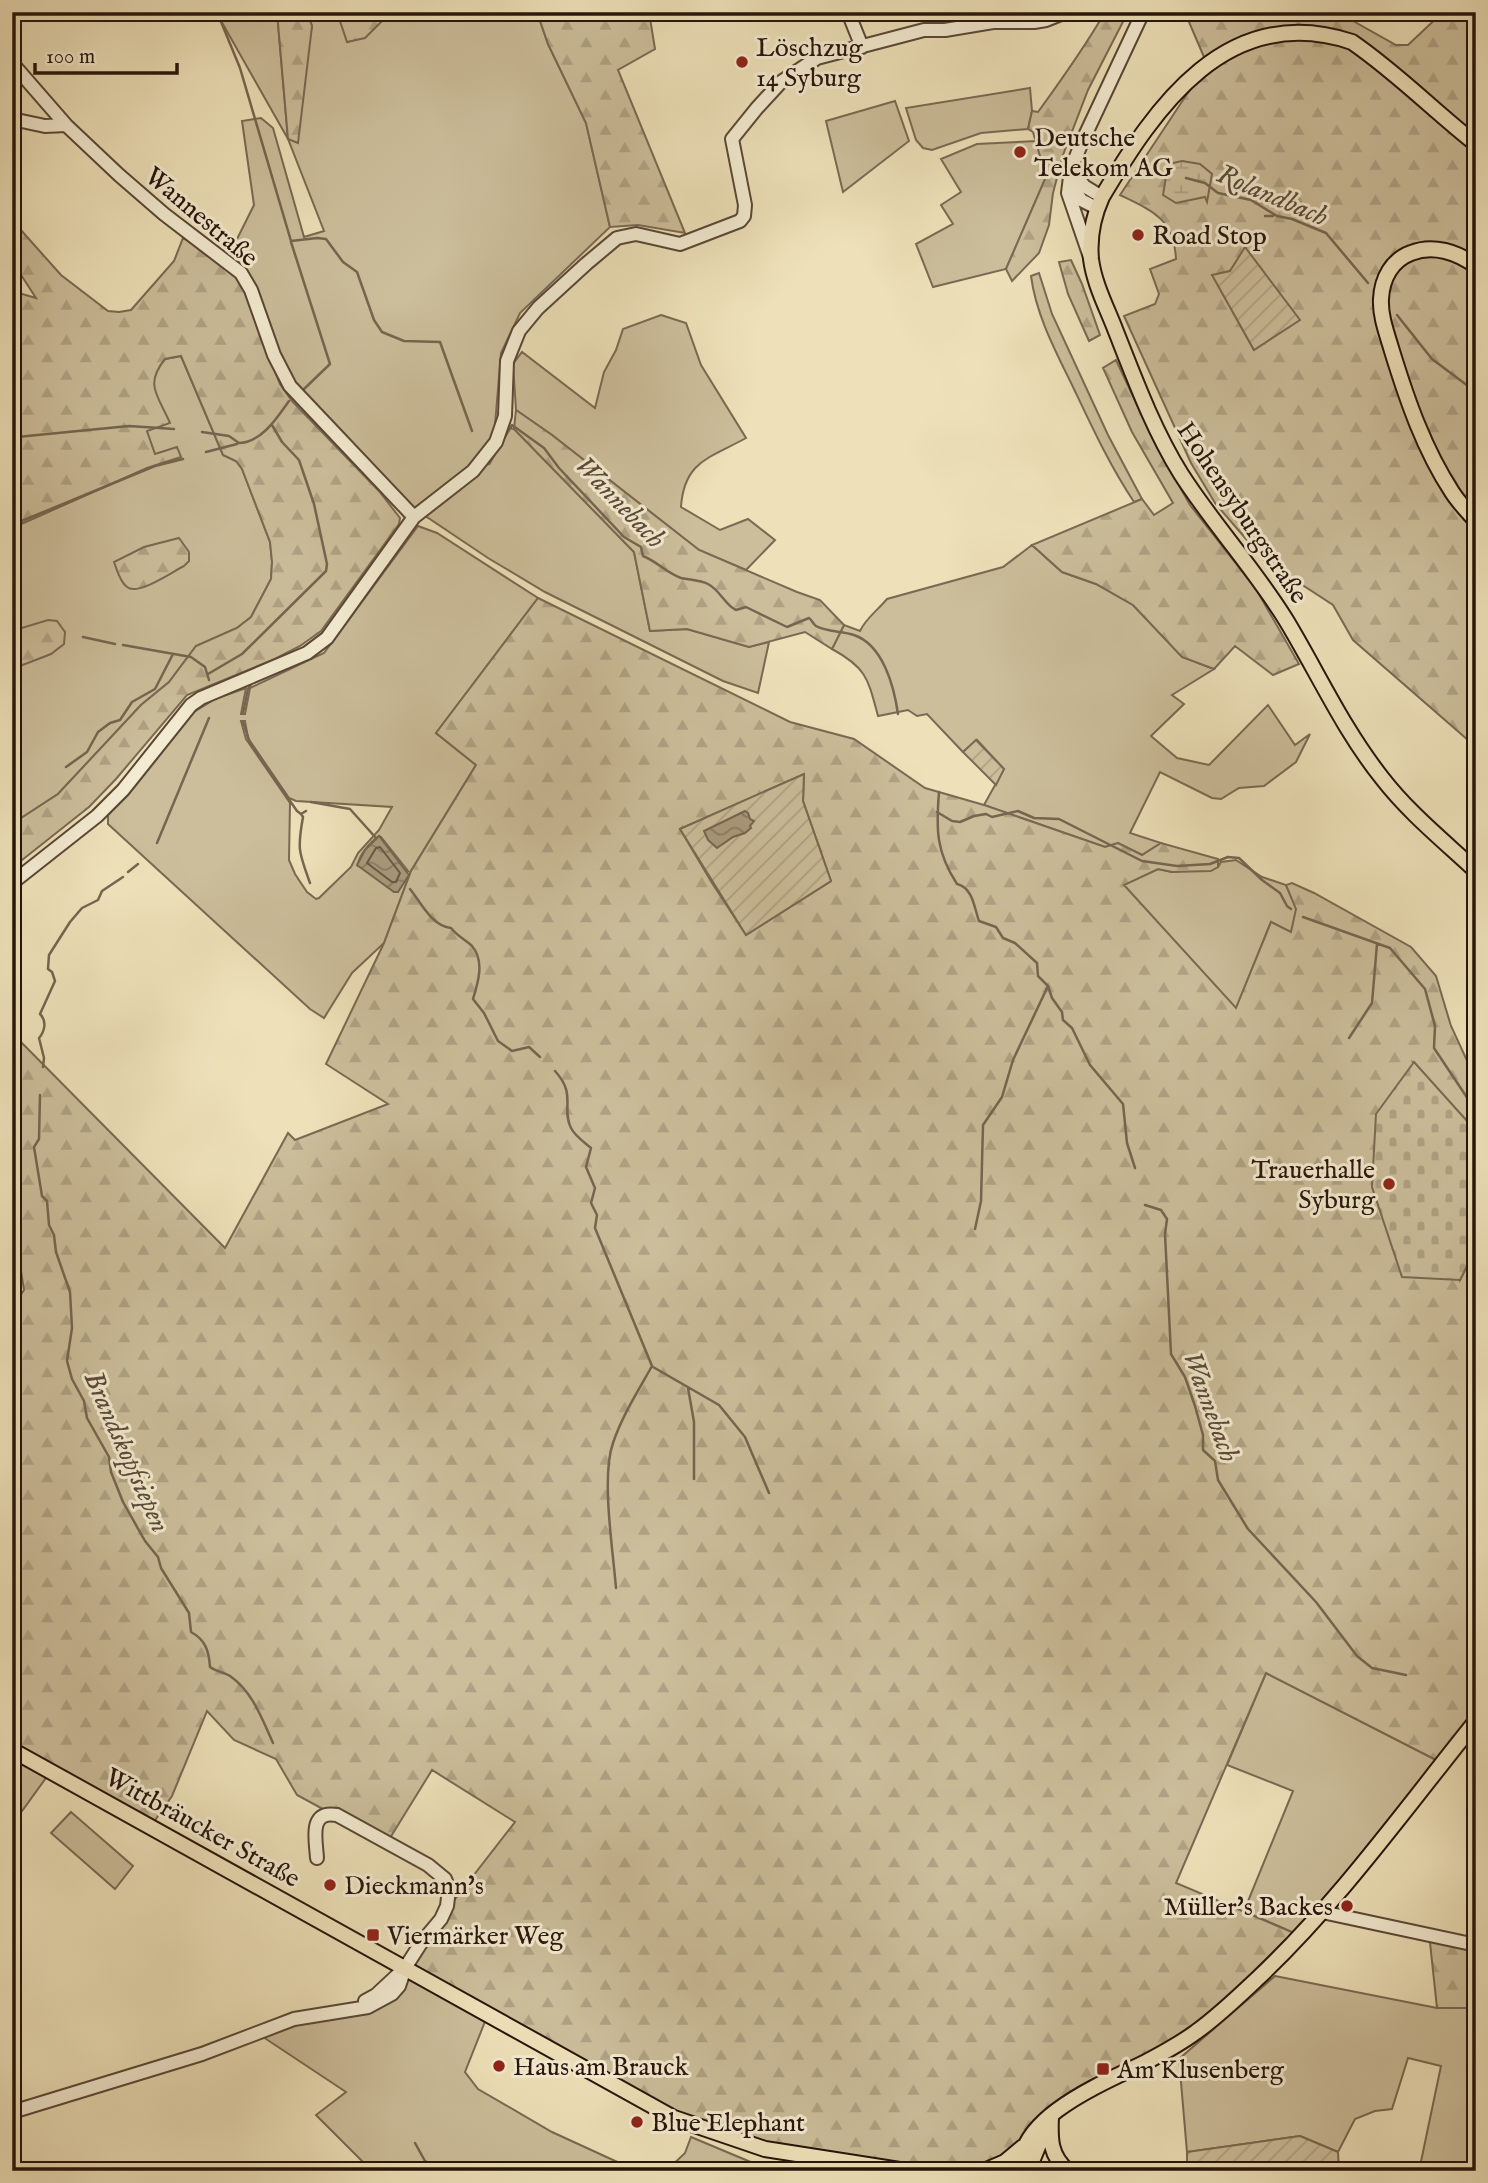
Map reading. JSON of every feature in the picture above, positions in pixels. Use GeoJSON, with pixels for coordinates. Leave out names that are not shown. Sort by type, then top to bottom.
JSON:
{"type":"FeatureCollection","features":[{"type":"Feature","properties":{"kind":"main road"},"geometry":{"type":"LineString","coordinates":[[1301,19],[1318,24],[1351,42],[1476,144]]}},
{"type":"Feature","properties":{"kind":"main road","name":"Hohensyburgstraße"},"geometry":{"type":"LineString","coordinates":[[1199,55],[1161,102],[1100,203],[1090,239],[1091,260],[1099,290],[1157,428],[1180,472],[1280,611],[1347,730],[1401,801],[1476,871]]}},
{"type":"Feature","properties":{"kind":"main road"},"geometry":{"type":"LineString","coordinates":[[1476,266],[1444,250],[1429,248],[1405,255],[1389,270],[1381,303],[1399,374],[1428,449],[1454,495],[1476,521]]}},
{"type":"Feature","properties":{"kind":"main road"},"geometry":{"type":"LineString","coordinates":[[984,2171],[1004,2162],[1023,2147],[1033,2133],[1084,2092],[1166,2052],[1198,2031],[1271,1965],[1322,1912],[1476,1721]]}},
{"type":"Feature","properties":{"kind":"main road","name":"Wittbräucker Straße"},"geometry":{"type":"LineString","coordinates":[[12,1751],[674,2118],[765,2149],[906,2171]]}},
{"type":"Feature","properties":{"kind":"main road"},"geometry":{"type":"LineString","coordinates":[[1028,2171],[1037,2143],[1051,2117]]}},
{"type":"Feature","properties":{"kind":"main road"},"geometry":{"type":"LineString","coordinates":[[1051,2117],[1052,2150],[1068,2171]]}},
{"type":"Feature","properties":{"kind":"main road"},"geometry":{"type":"LineString","coordinates":[[1022,2171],[1023,2147]]}},
{"type":"Feature","properties":{"kind":"street"},"geometry":{"type":"LineString","coordinates":[[848,12],[862,47]]}},
{"type":"Feature","properties":{"kind":"street"},"geometry":{"type":"LineString","coordinates":[[12,883],[106,808],[124,790],[191,705],[201,698],[307,653],[327,638],[414,517],[473,471],[496,442],[505,416],[507,361],[519,331],[538,308],[617,238],[636,234],[680,244],[740,221],[744,216],[745,205],[732,143],[737,132],[781,82],[817,58],[924,30],[946,30],[993,22],[1034,22],[1066,12]]}},
{"type":"Feature","properties":{"kind":"street"},"geometry":{"type":"LineString","coordinates":[[1091,260],[1070,201],[1070,175],[1082,142],[1143,12]]}},
{"type":"Feature","properties":{"kind":"street","name":"Wannestraße"},"geometry":{"type":"LineString","coordinates":[[12,63],[66,125],[164,214],[241,273],[251,290],[274,355],[290,386],[414,517]]}},
{"type":"Feature","properties":{"kind":"street"},"geometry":{"type":"LineString","coordinates":[[12,119],[45,126],[66,125]]}},
{"type":"Feature","properties":{"kind":"street"},"geometry":{"type":"LineString","coordinates":[[1070,175],[1077,195],[1100,203]]}},
{"type":"Feature","properties":{"kind":"street"},"geometry":{"type":"LineString","coordinates":[[12,2112],[202,2054],[293,2019],[378,2003],[392,1994],[399,1986],[405,1968],[447,1906],[449,1888],[445,1879],[428,1865],[337,1815],[327,1813],[321,1816],[316,1825],[317,1858]]}},
{"type":"Feature","properties":{"kind":"street"},"geometry":{"type":"LineString","coordinates":[[1322,1912],[1476,1945]]}},
{"type":"Feature","properties":{"kind":"green space"},"geometry":{"type":"Polygon","coordinates":[[[216,12],[277,12],[288,139],[216,12]]]}},
{"type":"Feature","properties":{"kind":"green space"},"geometry":{"type":"Polygon","coordinates":[[[277,12],[307,12],[312,26],[298,143],[288,139],[277,12]]]}},
{"type":"Feature","properties":{"kind":"green space"},"geometry":{"type":"Polygon","coordinates":[[[307,12],[337,12],[348,42],[389,14],[388,12],[537,12],[548,44],[586,123],[610,227],[520,313],[501,353],[495,425],[514,429],[634,552],[650,631],[687,629],[749,647],[769,642],[758,693],[723,681],[545,592],[488,558],[406,503],[285,372],[250,278],[229,255],[254,205],[242,121],[261,118],[273,128],[304,237],[324,231],[288,139],[312,26],[307,12]]]}},
{"type":"Feature","properties":{"kind":"green space"},"geometry":{"type":"Polygon","coordinates":[[[337,12],[389,14],[365,38],[347,42],[337,12]]]}},
{"type":"Feature","properties":{"kind":"green space"},"geometry":{"type":"Polygon","coordinates":[[[537,12],[649,12],[655,49],[618,70],[685,233],[638,225],[610,227],[586,123],[548,44],[537,12]]]}},
{"type":"Feature","properties":{"kind":"green space"},"geometry":{"type":"Polygon","coordinates":[[[1105,12],[1128,12],[1088,90],[1063,155],[1053,193],[1049,225],[1039,253],[1012,281],[1006,269],[1046,177],[1033,132],[1028,129],[1032,111],[1038,112],[1105,12]]]}},
{"type":"Feature","properties":{"kind":"green space"},"geometry":{"type":"Polygon","coordinates":[[[1195,12],[1337,12],[1396,45],[1408,45],[1443,12],[1476,12],[1476,747],[1353,640],[1333,605],[1264,560],[1215,503],[1191,463],[1124,316],[1155,304],[1159,294],[1150,269],[1176,259],[1171,234],[1160,218],[1120,195],[1207,64],[1189,22],[1195,12]],[[1246,248],[1230,271],[1213,276],[1254,350],[1246,248]]]}},
{"type":"Feature","properties":{"kind":"green space"},"geometry":{"type":"Polygon","coordinates":[[[1030,88],[1032,111],[1028,129],[981,133],[932,150],[923,148],[916,140],[906,108],[1030,88]]]}},
{"type":"Feature","properties":{"kind":"green space"},"geometry":{"type":"Polygon","coordinates":[[[895,101],[909,141],[843,192],[826,121],[895,101]]]}},
{"type":"Feature","properties":{"kind":"green space"},"geometry":{"type":"Polygon","coordinates":[[[1037,141],[1046,177],[1006,269],[933,287],[916,244],[953,224],[941,205],[961,192],[941,159],[977,144],[1037,141]]]}},
{"type":"Feature","properties":{"kind":"green space"},"geometry":{"type":"Polygon","coordinates":[[[1182,161],[1200,164],[1212,174],[1207,202],[1205,197],[1176,203],[1163,195],[1168,164],[1182,161]]]}},
{"type":"Feature","properties":{"kind":"green space"},"geometry":{"type":"Polygon","coordinates":[[[12,220],[61,275],[108,311],[131,310],[174,261],[183,238],[212,256],[241,281],[280,384],[292,401],[379,491],[400,518],[399,524],[321,631],[275,659],[187,695],[89,807],[12,868],[12,824],[58,794],[141,705],[169,682],[196,646],[237,628],[251,617],[271,579],[272,562],[270,542],[242,469],[236,461],[223,455],[181,356],[165,359],[155,376],[155,390],[170,423],[147,431],[155,454],[177,447],[181,457],[147,468],[12,528],[12,291],[36,298],[12,261],[12,220]]]}},
{"type":"Feature","properties":{"kind":"green space"},"geometry":{"type":"Polygon","coordinates":[[[1245,247],[1300,320],[1254,350],[1212,275],[1230,271],[1245,247]]]}},
{"type":"Feature","properties":{"kind":"green space"},"geometry":{"type":"Polygon","coordinates":[[[1071,260],[1100,335],[1089,341],[1068,294],[1059,262],[1071,260]]]}},
{"type":"Feature","properties":{"kind":"green space"},"geometry":{"type":"Polygon","coordinates":[[[1039,273],[1052,314],[1108,435],[1142,499],[1134,502],[1117,474],[1054,347],[1034,291],[1031,276],[1039,273]]]}},
{"type":"Feature","properties":{"kind":"green space"},"geometry":{"type":"Polygon","coordinates":[[[661,315],[686,323],[701,365],[746,438],[710,456],[693,470],[683,492],[681,507],[720,530],[748,519],[775,540],[746,570],[699,550],[516,410],[513,364],[522,352],[595,408],[604,372],[623,329],[661,315]]]}},
{"type":"Feature","properties":{"kind":"green space"},"geometry":{"type":"Polygon","coordinates":[[[181,356],[223,455],[236,461],[242,469],[270,542],[271,579],[251,617],[237,628],[196,646],[169,682],[141,705],[58,794],[12,824],[12,528],[147,468],[181,457],[155,455],[146,431],[155,371],[165,359],[181,356]]]}},
{"type":"Feature","properties":{"kind":"green space"},"geometry":{"type":"Polygon","coordinates":[[[1116,360],[1154,441],[1190,505],[1256,589],[1299,664],[1273,675],[1235,646],[1214,669],[1182,657],[1133,605],[1096,584],[1062,572],[1032,545],[1142,499],[1154,515],[1173,503],[1132,432],[1103,368],[1116,360]]]}},
{"type":"Feature","properties":{"kind":"green space"},"geometry":{"type":"Polygon","coordinates":[[[516,410],[699,550],[820,600],[844,625],[832,649],[805,632],[749,647],[687,629],[650,631],[634,552],[514,429],[516,410]]]}},
{"type":"Feature","properties":{"kind":"green space"},"geometry":{"type":"Polygon","coordinates":[[[418,526],[437,533],[538,598],[436,733],[476,765],[411,871],[384,943],[352,973],[324,1018],[310,1009],[108,824],[108,815],[128,795],[194,712],[215,699],[246,688],[241,714],[245,714],[250,688],[324,653],[418,526]],[[241,721],[246,739],[290,803],[289,860],[295,874],[307,892],[316,899],[319,898],[351,867],[358,853],[379,830],[392,807],[296,801],[289,798],[248,738],[245,721],[241,721]],[[381,837],[365,850],[358,866],[408,871],[381,837]]]}},
{"type":"Feature","properties":{"kind":"green space"},"geometry":{"type":"Polygon","coordinates":[[[179,538],[189,552],[189,561],[184,566],[147,586],[132,589],[125,585],[114,562],[144,547],[179,538]]]}},
{"type":"Feature","properties":{"kind":"green space"},"geometry":{"type":"Polygon","coordinates":[[[1032,545],[1062,572],[1096,584],[1133,605],[1182,657],[1214,669],[1172,695],[1184,704],[1151,736],[1177,758],[1209,765],[1268,705],[1295,745],[1310,734],[1296,762],[1264,786],[1239,788],[1221,799],[1212,798],[1160,772],[1130,833],[1161,843],[1142,855],[1118,843],[1105,847],[984,805],[1004,769],[977,740],[963,752],[927,714],[917,716],[908,710],[878,716],[864,676],[853,662],[832,649],[844,625],[860,631],[887,599],[1003,567],[1032,545]]]}},
{"type":"Feature","properties":{"kind":"green space"},"geometry":{"type":"Polygon","coordinates":[[[538,598],[790,722],[854,739],[925,788],[984,805],[1105,847],[1118,843],[1142,855],[1161,843],[1218,859],[1218,867],[1211,871],[1172,872],[1158,869],[1124,885],[1236,1008],[1271,922],[1291,932],[1296,909],[1286,885],[1292,883],[1411,947],[1436,976],[1451,1026],[1476,1080],[1476,1131],[1413,1063],[1460,1280],[1476,1248],[1476,1721],[1442,1763],[1266,1673],[1176,1883],[1301,1936],[1216,2017],[1066,2104],[1028,2171],[906,2171],[823,2160],[674,2118],[405,1968],[421,1943],[515,1822],[432,1770],[390,1838],[297,1795],[276,1759],[234,1740],[207,1711],[172,1796],[151,1826],[12,1750],[12,1308],[24,1290],[12,1214],[12,1033],[225,1248],[288,1133],[295,1140],[388,1104],[326,1064],[384,943],[411,871],[476,765],[436,733],[538,598]],[[804,774],[680,829],[746,935],[831,881],[803,801],[804,774]]]}},
{"type":"Feature","properties":{"kind":"green space"},"geometry":{"type":"Polygon","coordinates":[[[48,620],[57,621],[65,632],[64,644],[51,654],[12,669],[12,631],[48,620]]]}},
{"type":"Feature","properties":{"kind":"green space"},"geometry":{"type":"Polygon","coordinates":[[[976,740],[1004,769],[996,785],[963,752],[976,740]]]}},
{"type":"Feature","properties":{"kind":"green space"},"geometry":{"type":"Polygon","coordinates":[[[804,774],[803,801],[831,881],[746,935],[680,829],[804,774]]]}},
{"type":"Feature","properties":{"kind":"green space"},"geometry":{"type":"Polygon","coordinates":[[[1236,860],[1262,877],[1286,885],[1297,909],[1291,933],[1271,922],[1236,1009],[1123,885],[1158,869],[1172,872],[1218,867],[1221,862],[1236,860]]]}},
{"type":"Feature","properties":{"kind":"green space"},"geometry":{"type":"Polygon","coordinates":[[[1414,1062],[1476,1131],[1476,1248],[1460,1280],[1402,1277],[1372,1187],[1376,1114],[1414,1062]]]}},
{"type":"Feature","properties":{"kind":"green space"},"geometry":{"type":"Polygon","coordinates":[[[1266,1673],[1442,1763],[1301,1936],[1244,1911],[1293,1791],[1227,1765],[1266,1673]]]}},
{"type":"Feature","properties":{"kind":"green space"},"geometry":{"type":"Polygon","coordinates":[[[12,1750],[51,1771],[22,1811],[12,1804],[12,1750]]]}},
{"type":"Feature","properties":{"kind":"green space"},"geometry":{"type":"Polygon","coordinates":[[[71,1812],[133,1866],[115,1889],[51,1833],[71,1812]]]}},
{"type":"Feature","properties":{"kind":"green space"},"geometry":{"type":"Polygon","coordinates":[[[1429,1933],[1476,1945],[1476,2008],[1437,2008],[1429,1933]]]}},
{"type":"Feature","properties":{"kind":"green space"},"geometry":{"type":"Polygon","coordinates":[[[405,1968],[488,2014],[465,2072],[478,2089],[552,2132],[637,2171],[415,2171],[409,2165],[401,2171],[362,2171],[367,2166],[316,2115],[346,2092],[257,2033],[351,2009],[405,1968]]]}},
{"type":"Feature","properties":{"kind":"green space"},"geometry":{"type":"Polygon","coordinates":[[[1275,1976],[1437,2008],[1476,2008],[1476,2171],[1419,2171],[1441,2066],[1408,2058],[1392,2109],[1375,2111],[1355,2119],[1338,2152],[1300,2136],[1187,2152],[1179,2059],[1275,1976]]]}},
{"type":"Feature","properties":{"kind":"green space"},"geometry":{"type":"Polygon","coordinates":[[[1300,2136],[1338,2152],[1339,2171],[1187,2170],[1187,2152],[1300,2136]]]}},
{"type":"Feature","properties":{"kind":"green space"},"geometry":{"type":"Polygon","coordinates":[[[691,2137],[753,2163],[752,2171],[666,2171],[685,2153],[691,2137]]]}},
{"type":"Feature","properties":{"kind":"water"},"geometry":{"type":"Polygon","coordinates":[[[745,811],[754,821],[745,833],[733,837],[717,848],[708,840],[704,831],[745,811]]]}},
{"type":"Feature","properties":{"kind":"water"},"geometry":{"type":"Polygon","coordinates":[[[379,836],[409,875],[398,892],[394,892],[357,865],[365,850],[379,836]]]}},
{"type":"Feature","properties":{"kind":"waterway","name":"Wannebach"},"geometry":{"type":"LineString","coordinates":[[217,12],[240,68],[291,241],[326,239],[343,262],[357,272],[374,320],[382,332],[404,341],[440,342],[472,431]]}},
{"type":"Feature","properties":{"kind":"waterway","name":"Rolandbach"},"geometry":{"type":"LineString","coordinates":[[1186,178],[1205,183],[1218,193],[1251,200],[1277,216],[1326,233],[1368,283]]}},
{"type":"Feature","properties":{"kind":"waterway"},"geometry":{"type":"LineString","coordinates":[[1265,216],[1273,216]]}},
{"type":"Feature","properties":{"kind":"waterway","name":"Brandskopfsiepen"},"geometry":{"type":"LineString","coordinates":[[291,242],[330,364],[304,389]]}},
{"type":"Feature","properties":{"kind":"waterway","name":"Rolandbach"},"geometry":{"type":"LineString","coordinates":[[1397,315],[1432,359],[1476,392]]}},
{"type":"Feature","properties":{"kind":"waterway"},"geometry":{"type":"LineString","coordinates":[[202,432],[229,436],[239,443],[247,442],[262,434],[289,401]]}},
{"type":"Feature","properties":{"kind":"waterway","name":"Brandskopfsiepen"},"geometry":{"type":"LineString","coordinates":[[208,674],[242,654],[326,571],[327,564],[314,504],[299,460],[282,442],[272,425]]}},
{"type":"Feature","properties":{"kind":"waterway","name":"Wannebach"},"geometry":{"type":"LineString","coordinates":[[489,464],[512,425],[544,448],[559,468],[624,537],[641,547],[643,556],[681,578],[708,584],[736,610],[746,607],[787,627],[809,618],[820,628],[854,635],[864,640],[880,657],[894,691],[898,714]]}},
{"type":"Feature","properties":{"kind":"waterway"},"geometry":{"type":"LineString","coordinates":[[17,437],[129,426],[174,429]]}},
{"type":"Feature","properties":{"kind":"waterway"},"geometry":{"type":"LineString","coordinates":[[206,452],[237,444]]}},
{"type":"Feature","properties":{"kind":"waterway"},"geometry":{"type":"LineString","coordinates":[[12,525],[155,466],[183,459]]}},
{"type":"Feature","properties":{"kind":"waterway"},"geometry":{"type":"LineString","coordinates":[[83,637],[115,644]]}},
{"type":"Feature","properties":{"kind":"waterway"},"geometry":{"type":"LineString","coordinates":[[123,645],[191,657],[205,667],[209,680]]}},
{"type":"Feature","properties":{"kind":"waterway"},"geometry":{"type":"LineString","coordinates":[[66,767],[87,752],[98,732],[110,723],[120,720],[132,702],[155,689],[173,654]]}},
{"type":"Feature","properties":{"kind":"waterway"},"geometry":{"type":"LineString","coordinates":[[243,713],[251,684]]}},
{"type":"Feature","properties":{"kind":"waterway","name":"Brandskopfsiepen"},"geometry":{"type":"LineString","coordinates":[[157,843],[209,718]]}},
{"type":"Feature","properties":{"kind":"waterway"},"geometry":{"type":"LineString","coordinates":[[243,722],[250,743],[297,811],[301,814],[306,811]]}},
{"type":"Feature","properties":{"kind":"waterway","name":"Wannebach"},"geometry":{"type":"LineString","coordinates":[[939,792],[939,840],[950,872],[957,884],[970,894],[979,921],[996,927],[1003,938],[1015,943],[1037,963],[1038,976],[1048,986],[1052,998],[1062,1012],[1063,1020],[1072,1028],[1090,1065],[1123,1104],[1127,1143],[1135,1168]]}},
{"type":"Feature","properties":{"kind":"waterway"},"geometry":{"type":"LineString","coordinates":[[311,802],[350,809],[376,838]]}},
{"type":"Feature","properties":{"kind":"waterway"},"geometry":{"type":"LineString","coordinates":[[937,812],[952,821],[960,822],[974,816],[986,814],[992,817],[1018,811],[1034,818],[1059,819],[1142,861],[1177,866],[1210,864],[1228,857],[1239,858],[1280,893],[1291,909]]}},
{"type":"Feature","properties":{"kind":"waterway"},"geometry":{"type":"LineString","coordinates":[[301,814],[300,851],[310,883]]}},
{"type":"Feature","properties":{"kind":"waterway","name":"Brandskopfsiepen"},"geometry":{"type":"LineString","coordinates":[[128,872],[138,864]]}},
{"type":"Feature","properties":{"kind":"waterway","name":"Brandskopfsiepen"},"geometry":{"type":"LineString","coordinates":[[43,1067],[44,1058],[39,1038],[44,1023],[40,1014],[55,981],[48,969],[49,955],[82,908],[98,900],[102,891],[123,877]]}},
{"type":"Feature","properties":{"kind":"waterway"},"geometry":{"type":"LineString","coordinates":[[410,889],[438,923],[451,928],[476,952],[479,972],[473,999],[484,1013],[498,1041],[512,1051],[529,1047],[540,1057]]}},
{"type":"Feature","properties":{"kind":"waterway"},"geometry":{"type":"LineString","coordinates":[[1303,917],[1390,948],[1425,989],[1435,1026],[1434,1048],[1476,1111]]}},
{"type":"Feature","properties":{"kind":"waterway"},"geometry":{"type":"LineString","coordinates":[[1349,1038],[1372,1003],[1377,944]]}},
{"type":"Feature","properties":{"kind":"waterway"},"geometry":{"type":"LineString","coordinates":[[975,1229],[981,1201],[983,1125],[1002,1097],[1013,1060],[1048,986]]}},
{"type":"Feature","properties":{"kind":"waterway"},"geometry":{"type":"LineString","coordinates":[[555,1071],[567,1094],[567,1114],[571,1128],[591,1148],[586,1167],[595,1188],[591,1203],[597,1215],[595,1228],[652,1366]]}},
{"type":"Feature","properties":{"kind":"waterway","name":"Brandskopfsiepen"},"geometry":{"type":"LineString","coordinates":[[40,1095],[39,1139],[34,1147],[42,1196],[47,1201],[49,1225],[70,1292],[72,1328],[67,1361],[72,1379],[84,1401],[87,1418],[109,1457],[111,1472],[123,1502],[189,1613],[191,1632],[206,1647],[210,1667],[230,1676],[245,1690],[256,1706],[273,1743]]}},
{"type":"Feature","properties":{"kind":"waterway","name":"Wannebach"},"geometry":{"type":"LineString","coordinates":[[1145,1205],[1161,1210],[1167,1219],[1165,1234],[1171,1354],[1185,1377],[1203,1435],[1203,1450],[1215,1461],[1218,1480],[1248,1529],[1316,1602],[1357,1656],[1372,1668],[1406,1675]]}},
{"type":"Feature","properties":{"kind":"waterway"},"geometry":{"type":"LineString","coordinates":[[616,1588],[608,1494],[610,1457],[621,1423],[652,1366]]}},
{"type":"Feature","properties":{"kind":"waterway"},"geometry":{"type":"LineString","coordinates":[[653,1367],[719,1405],[745,1437],[769,1493]]}},
{"type":"Feature","properties":{"kind":"waterway"},"geometry":{"type":"LineString","coordinates":[[688,1388],[694,1422],[694,1479]]}},
{"type":"Feature","properties":{"kind":"waterway"},"geometry":{"type":"LineString","coordinates":[[415,2143],[425,2161],[445,2171]]}},
{"type":"Feature","properties":{"kind":"place","name":"Löschzug 14 Syburg"},"geometry":{"type":"Point","coordinates":[742,62]}},
{"type":"Feature","properties":{"kind":"place","name":"Deutsche Telekom AG"},"geometry":{"type":"Point","coordinates":[1020,152]}},
{"type":"Feature","properties":{"kind":"place","name":"Road Stop"},"geometry":{"type":"Point","coordinates":[1138,235]}},
{"type":"Feature","properties":{"kind":"place","name":"Trauerhalle Syburg"},"geometry":{"type":"Point","coordinates":[1389,1184]}},
{"type":"Feature","properties":{"kind":"place","name":"Dieckmann's"},"geometry":{"type":"Point","coordinates":[330,1885]}},
{"type":"Feature","properties":{"kind":"place","name":"Müller's Backes"},"geometry":{"type":"Point","coordinates":[1347,1906]}},
{"type":"Feature","properties":{"kind":"place","name":"Viermärker Weg"},"geometry":{"type":"Point","coordinates":[373,1935]}},
{"type":"Feature","properties":{"kind":"place","name":"Haus am Brauck"},"geometry":{"type":"Point","coordinates":[499,2066]}},
{"type":"Feature","properties":{"kind":"place","name":"Am Klusenberg"},"geometry":{"type":"Point","coordinates":[1103,2069]}},
{"type":"Feature","properties":{"kind":"place","name":"Blue Elephant"},"geometry":{"type":"Point","coordinates":[637,2122]}}]}
